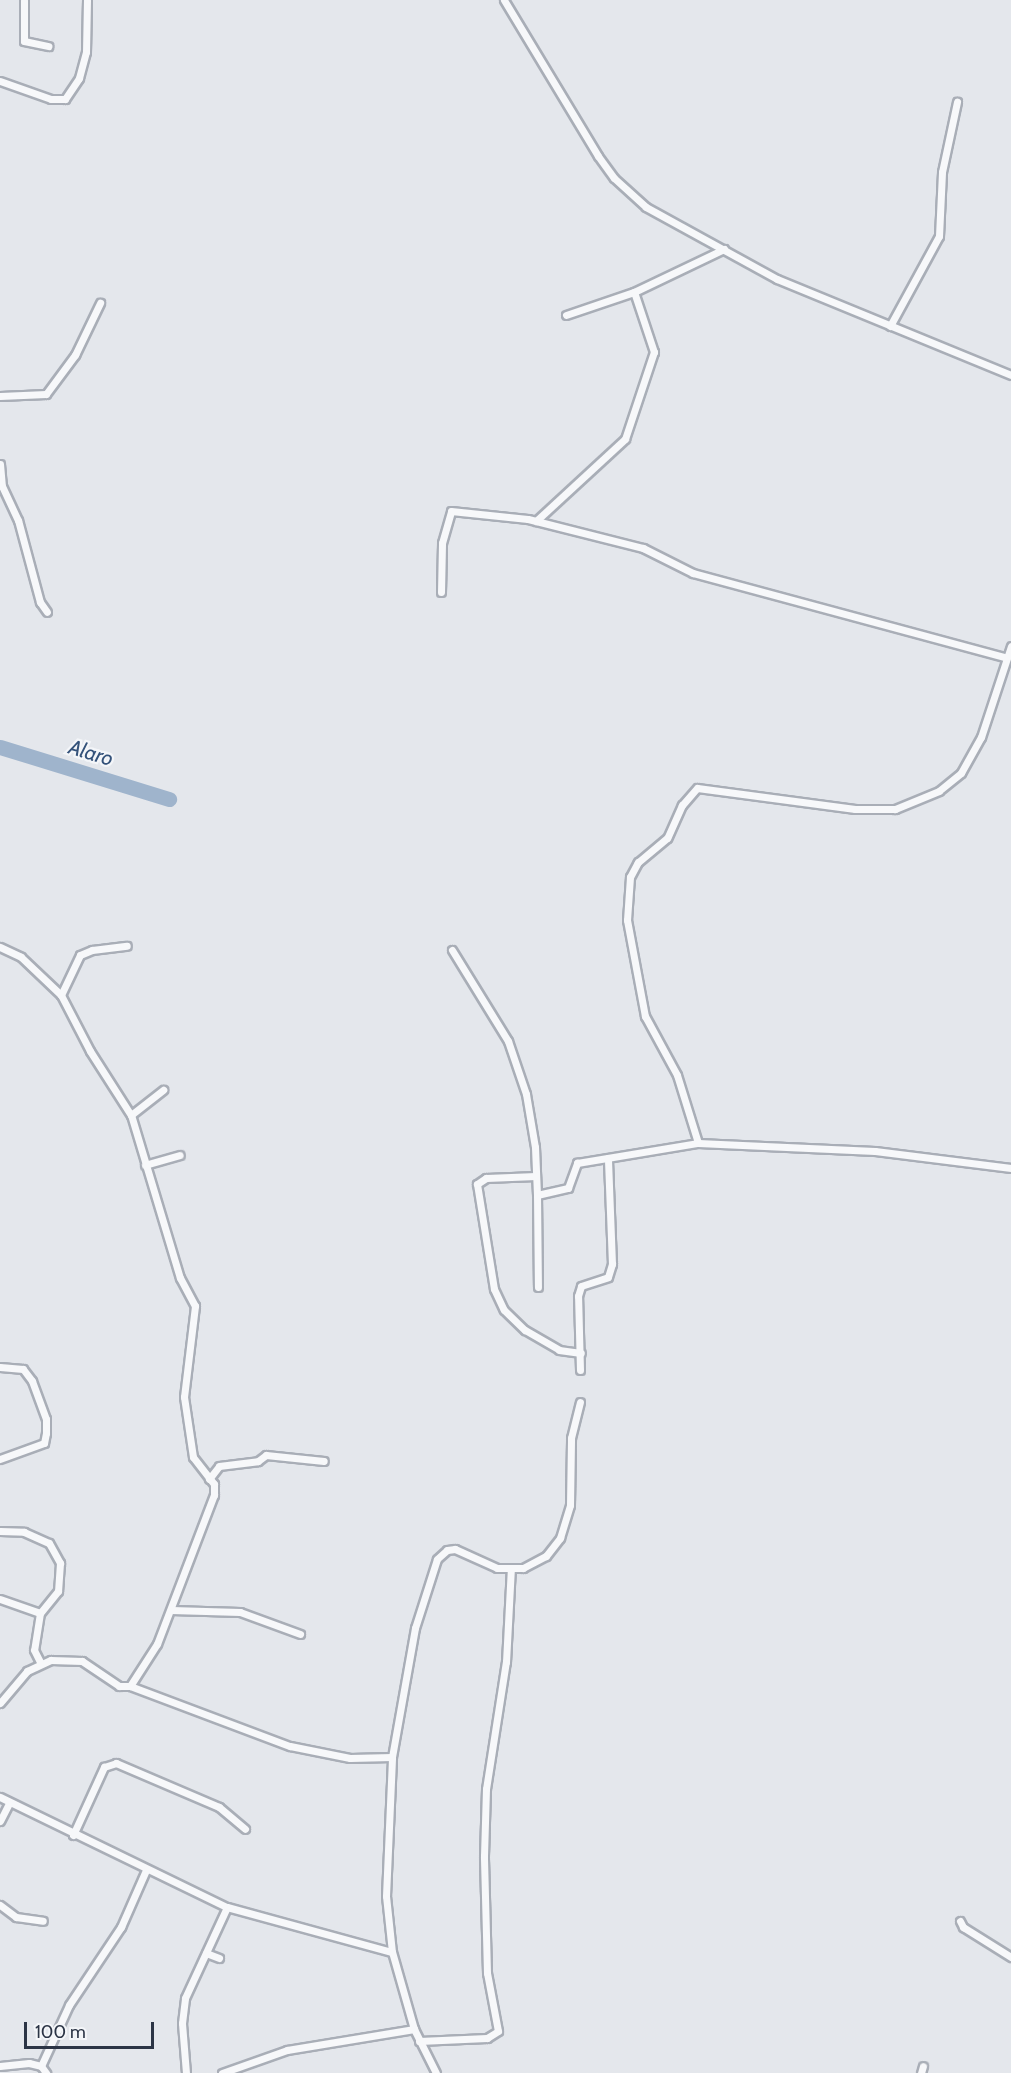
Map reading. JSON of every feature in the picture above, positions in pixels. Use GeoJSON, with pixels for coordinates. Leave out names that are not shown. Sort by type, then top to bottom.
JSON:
{"type":"FeatureCollection","features":[{"type":"Feature","properties":{"kind":"street"},"geometry":{"type":"LineString","coordinates":[[24,0],[24,41],[48,46]]}},
{"type":"Feature","properties":{"kind":"street"},"geometry":{"type":"LineString","coordinates":[[0,81],[51,99],[65,99],[79,78],[86,52],[87,0]]}},
{"type":"Feature","properties":{"kind":"street"},"geometry":{"type":"LineString","coordinates":[[504,0],[546,75],[614,178],[646,207],[777,279],[1011,375]]}},
{"type":"Feature","properties":{"kind":"street"},"geometry":{"type":"LineString","coordinates":[[890,326],[939,236],[942,172],[957,102]]}},
{"type":"Feature","properties":{"kind":"street"},"geometry":{"type":"LineString","coordinates":[[566,315],[634,292],[724,249]]}},
{"type":"Feature","properties":{"kind":"street"},"geometry":{"type":"LineString","coordinates":[[536,521],[625,439],[654,352],[634,292]]}},
{"type":"Feature","properties":{"kind":"street"},"geometry":{"type":"LineString","coordinates":[[0,396],[46,394],[75,355],[100,303]]}},
{"type":"Feature","properties":{"kind":"street"},"geometry":{"type":"LineString","coordinates":[[0,464],[2,486],[18,520],[40,602],[47,612]]}},
{"type":"Feature","properties":{"kind":"street"},"geometry":{"type":"LineString","coordinates":[[441,592],[442,543],[451,511],[536,521],[643,548],[693,573],[1007,658]]}},
{"type":"Feature","properties":{"kind":"street"},"geometry":{"type":"LineString","coordinates":[[698,1143],[677,1075],[645,1016],[627,920],[630,877],[638,862],[667,838],[682,805],[697,788],[855,809],[895,809],[939,791],[962,772],[981,737],[1011,646]]}},
{"type":"Feature","properties":{"kind":"street"},"geometry":{"type":"LineString","coordinates":[[61,995],[80,955],[127,946]]}},
{"type":"Feature","properties":{"kind":"street"},"geometry":{"type":"LineString","coordinates":[[0,947],[21,957],[61,995],[85,1042],[131,1115],[180,1278],[195,1306],[184,1397],[194,1457],[209,1479],[214,1495],[171,1610],[153,1650],[130,1686]]}},
{"type":"Feature","properties":{"kind":"street"},"geometry":{"type":"LineString","coordinates":[[452,950],[508,1041],[526,1094],[536,1176],[538,1287]]}},
{"type":"Feature","properties":{"kind":"street"},"geometry":{"type":"LineString","coordinates":[[131,1115],[163,1090]]}},
{"type":"Feature","properties":{"kind":"street"},"geometry":{"type":"LineString","coordinates":[[537,1195],[568,1188],[577,1163],[698,1143],[875,1151],[1011,1168]]}},
{"type":"Feature","properties":{"kind":"street"},"geometry":{"type":"LineString","coordinates":[[145,1165],[180,1155]]}},
{"type":"Feature","properties":{"kind":"street"},"geometry":{"type":"LineString","coordinates":[[580,1371],[578,1307],[581,1286],[608,1277],[612,1264],[608,1158]]}},
{"type":"Feature","properties":{"kind":"street"},"geometry":{"type":"LineString","coordinates":[[536,1176],[486,1179],[477,1184],[494,1289],[504,1310],[525,1330],[560,1350],[581,1353]]}},
{"type":"Feature","properties":{"kind":"street"},"geometry":{"type":"LineString","coordinates":[[0,1367],[23,1369],[32,1381],[46,1419],[46,1433],[44,1443],[0,1459]]}},
{"type":"Feature","properties":{"kind":"street"},"geometry":{"type":"LineString","coordinates":[[436,2073],[414,2030],[392,1952],[386,1896],[392,1757],[415,1628],[437,1559],[447,1550],[454,1549],[474,1561],[497,1568],[523,1568],[546,1556],[560,1538],[570,1505],[571,1438],[580,1402]]}},
{"type":"Feature","properties":{"kind":"street"},"geometry":{"type":"LineString","coordinates":[[209,1479],[219,1466],[258,1461],[266,1455],[324,1461]]}},
{"type":"Feature","properties":{"kind":"street"},"geometry":{"type":"LineString","coordinates":[[0,1531],[24,1532],[49,1544],[60,1563],[58,1591],[40,1613],[34,1650],[40,1662]]}},
{"type":"Feature","properties":{"kind":"street"},"geometry":{"type":"LineString","coordinates":[[419,2041],[487,2038],[498,2031],[487,1973],[483,1856],[486,1789],[506,1662],[511,1568]]}},
{"type":"Feature","properties":{"kind":"street"},"geometry":{"type":"LineString","coordinates":[[0,1599],[40,1613]]}},
{"type":"Feature","properties":{"kind":"street"},"geometry":{"type":"LineString","coordinates":[[171,1610],[240,1611],[300,1634]]}},
{"type":"Feature","properties":{"kind":"street"},"geometry":{"type":"LineString","coordinates":[[0,1703],[40,1662],[82,1661],[119,1686],[130,1686],[290,1746],[350,1758],[392,1757]]}},
{"type":"Feature","properties":{"kind":"street"},"geometry":{"type":"LineString","coordinates":[[73,1835],[104,1767],[116,1763],[219,1807],[244,1829]]}},
{"type":"Feature","properties":{"kind":"street"},"geometry":{"type":"LineString","coordinates":[[0,1797],[73,1835],[228,1907],[392,1952]]}},
{"type":"Feature","properties":{"kind":"street"},"geometry":{"type":"LineString","coordinates":[[0,1821],[9,1803]]}},
{"type":"Feature","properties":{"kind":"street"},"geometry":{"type":"LineString","coordinates":[[41,2066],[69,2005],[121,1927],[146,1870]]}},
{"type":"Feature","properties":{"kind":"street"},"geometry":{"type":"LineString","coordinates":[[0,1905],[16,1917],[43,1921]]}},
{"type":"Feature","properties":{"kind":"street"},"geometry":{"type":"LineString","coordinates":[[186,2073],[182,2011],[228,1907]]}},
{"type":"Feature","properties":{"kind":"street"},"geometry":{"type":"LineString","coordinates":[[960,1921],[963,1927],[1011,1957]]}},
{"type":"Feature","properties":{"kind":"street"},"geometry":{"type":"LineString","coordinates":[[206,1953],[219,1958]]}},
{"type":"Feature","properties":{"kind":"street"},"geometry":{"type":"LineString","coordinates":[[222,2073],[287,2050],[414,2030]]}},
{"type":"Feature","properties":{"kind":"street"},"geometry":{"type":"LineString","coordinates":[[0,2066],[41,2066]]}},
{"type":"Feature","properties":{"kind":"street"},"geometry":{"type":"LineString","coordinates":[[41,2066],[46,2073]]}},
{"type":"Feature","properties":{"kind":"waterway","name":"Alaro"},"geometry":{"type":"LineString","coordinates":[[0,747],[169,799]]}}]}
